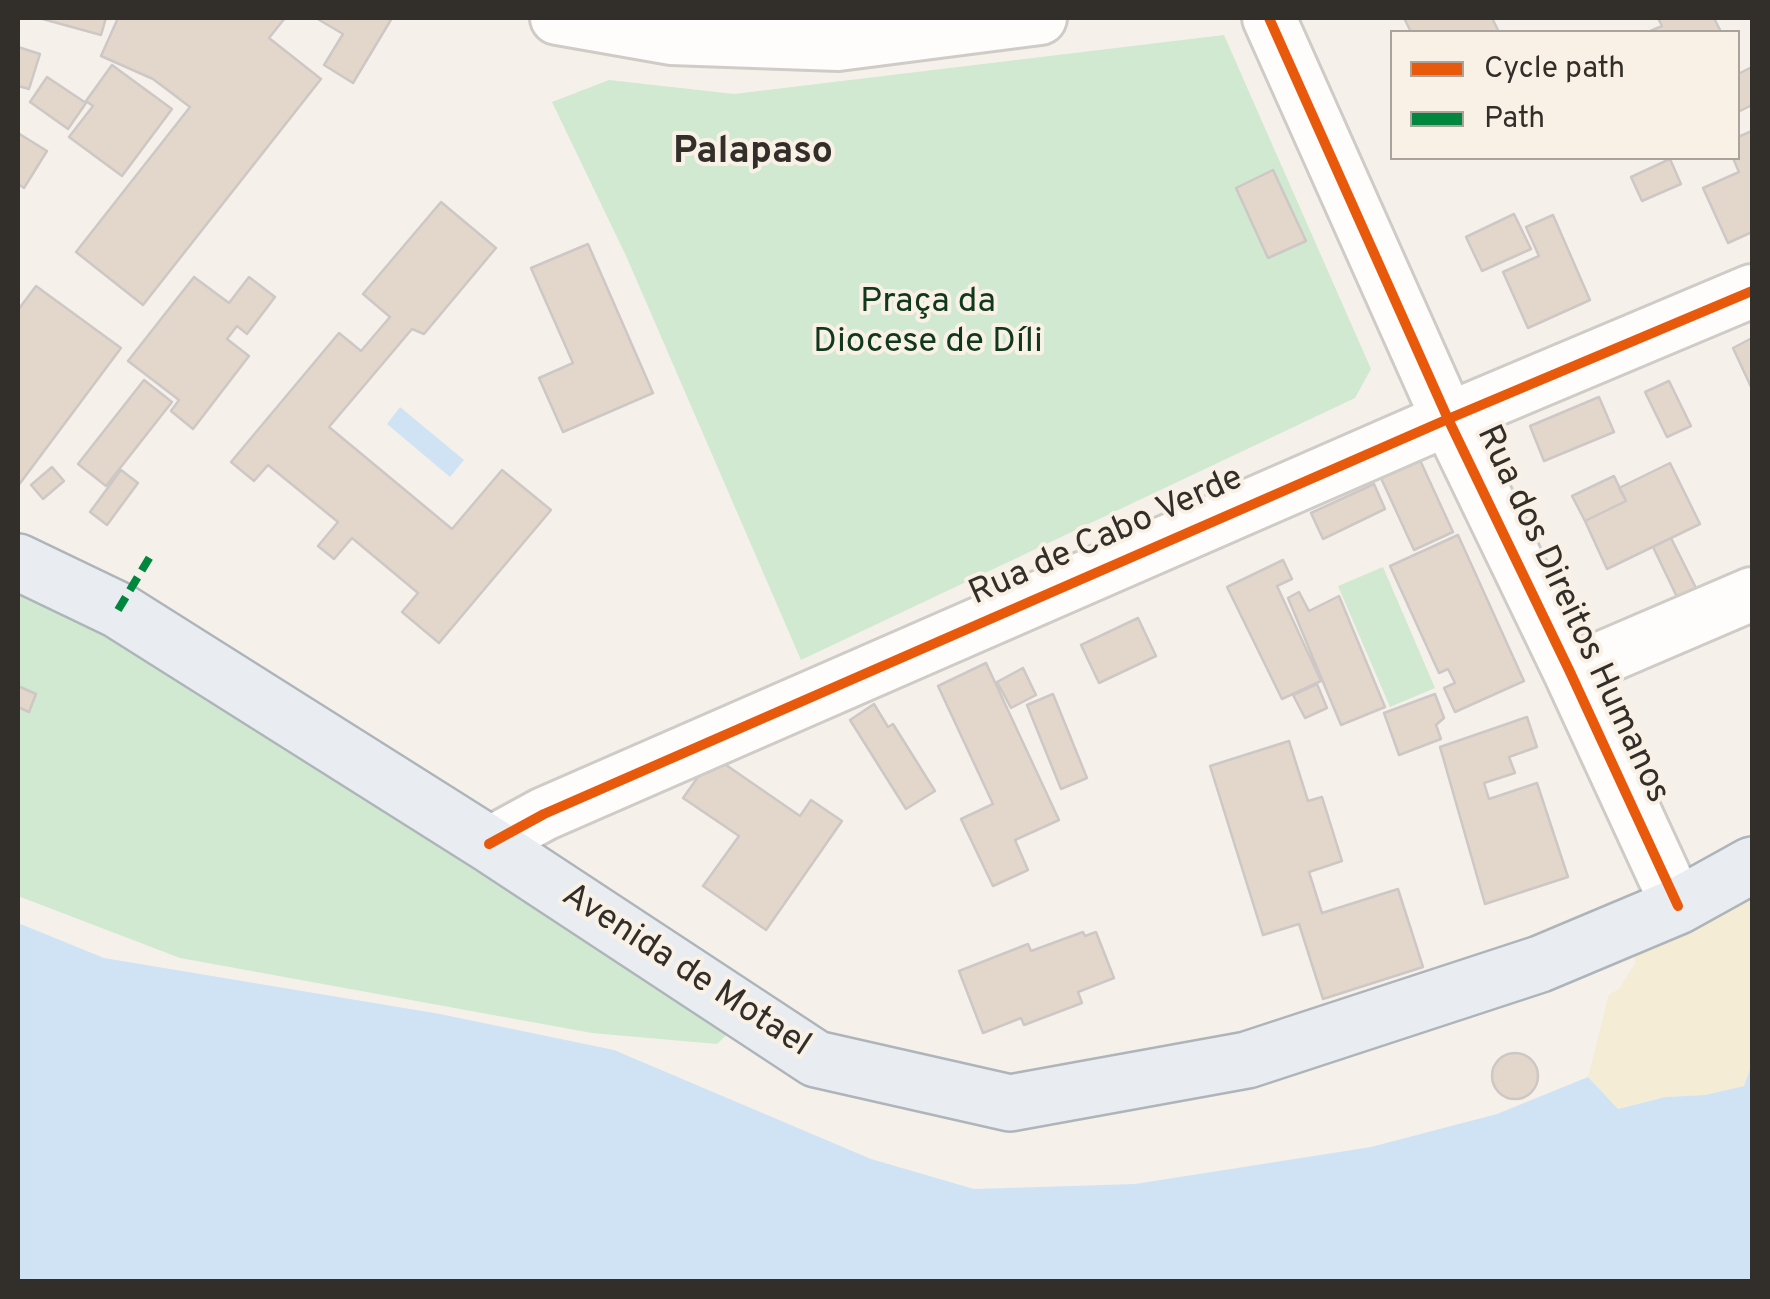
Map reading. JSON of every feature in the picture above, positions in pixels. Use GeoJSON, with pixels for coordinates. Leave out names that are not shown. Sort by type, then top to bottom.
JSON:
{"type":"FeatureCollection","features":[{"type":"Feature","properties":{"kind":"main road","name":"Avenida de Motael"},"geometry":{"type":"LineString","coordinates":[[18,562],[118,610],[489,844],[816,1059],[1010,1103],[1247,1060],[1540,964],[1678,906],[1752,866]]}},
{"type":"Feature","properties":{"kind":"street"},"geometry":{"type":"LineString","coordinates":[[557,18],[671,38],[838,44],[1040,18]]}},
{"type":"Feature","properties":{"kind":"street","name":"Rua dos Direitos Humanos"},"geometry":{"type":"LineString","coordinates":[[1269,18],[1448,419],[1678,906]]}},
{"type":"Feature","properties":{"kind":"street","name":"Rua de Cabo Verde"},"geometry":{"type":"LineString","coordinates":[[489,844],[544,814],[1448,419],[1752,291]]}},
{"type":"Feature","properties":{"kind":"street"},"geometry":{"type":"LineString","coordinates":[[1570,672],[1752,594]]}},
{"type":"Feature","properties":{"kind":"green space","name":"Praça da Diocese de Díli"},"geometry":{"type":"Polygon","coordinates":[[[1224,35],[1371,369],[1355,398],[801,660],[627,258],[552,102],[609,80],[734,94],[1224,35]]]}},
{"type":"Feature","properties":{"kind":"green space"},"geometry":{"type":"Polygon","coordinates":[[[1383,567],[1435,688],[1390,707],[1338,586],[1383,567]]]}},
{"type":"Feature","properties":{"kind":"green space"},"geometry":{"type":"Polygon","coordinates":[[[18,591],[124,641],[350,790],[735,1027],[717,1044],[592,1033],[180,958],[18,896],[18,591]]]}},
{"type":"Feature","properties":{"kind":"sand"},"geometry":{"type":"Polygon","coordinates":[[[1752,891],[1752,1063],[1744,1086],[1705,1095],[1665,1097],[1617,1109],[1588,1077],[1609,994],[1619,989],[1636,962],[1630,950],[1752,891]]]}},
{"type":"Feature","properties":{"kind":"water"},"geometry":{"type":"Polygon","coordinates":[[[400,407],[464,460],[450,477],[387,424],[400,407]]]}},
{"type":"Feature","properties":{"kind":"water"},"geometry":{"type":"Polygon","coordinates":[[[18,923],[104,958],[440,1014],[614,1050],[871,1159],[974,1189],[1135,1184],[1371,1147],[1497,1114],[1588,1077],[1618,1109],[1665,1097],[1705,1095],[1744,1086],[1752,1063],[1752,1281],[18,1281],[18,923]]]}},
{"type":"Feature","properties":{"kind":"building"},"geometry":{"type":"Polygon","coordinates":[[[39,18],[106,18],[101,35],[39,18]]]}},
{"type":"Feature","properties":{"kind":"building"},"geometry":{"type":"Polygon","coordinates":[[[118,18],[285,18],[269,38],[321,79],[143,305],[76,252],[190,107],[153,79],[101,56],[118,18]]]}},
{"type":"Feature","properties":{"kind":"building"},"geometry":{"type":"Polygon","coordinates":[[[316,18],[392,18],[353,83],[324,65],[343,34],[316,18]]]}},
{"type":"Feature","properties":{"kind":"building"},"geometry":{"type":"Polygon","coordinates":[[[1404,18],[1492,18],[1498,30],[1410,30],[1404,18]]]}},
{"type":"Feature","properties":{"kind":"building"},"geometry":{"type":"Polygon","coordinates":[[[1658,18],[1714,18],[1720,30],[1653,30],[1662,26],[1658,18]]]}},
{"type":"Feature","properties":{"kind":"building"},"geometry":{"type":"Polygon","coordinates":[[[18,47],[40,54],[29,89],[18,86],[18,47]]]}},
{"type":"Feature","properties":{"kind":"building"},"geometry":{"type":"Polygon","coordinates":[[[112,65],[172,109],[122,176],[69,137],[93,106],[86,101],[112,65]]]}},
{"type":"Feature","properties":{"kind":"building"},"geometry":{"type":"Polygon","coordinates":[[[1752,67],[1752,105],[1740,111],[1740,73],[1752,67]]]}},
{"type":"Feature","properties":{"kind":"building"},"geometry":{"type":"Polygon","coordinates":[[[47,77],[86,103],[68,129],[30,102],[47,77]]]}},
{"type":"Feature","properties":{"kind":"building"},"geometry":{"type":"Polygon","coordinates":[[[1752,131],[1752,232],[1728,243],[1703,188],[1739,172],[1734,160],[1740,160],[1740,136],[1752,131]]]}},
{"type":"Feature","properties":{"kind":"building"},"geometry":{"type":"Polygon","coordinates":[[[18,133],[47,151],[24,188],[18,184],[18,133]]]}},
{"type":"Feature","properties":{"kind":"building"},"geometry":{"type":"Polygon","coordinates":[[[1670,160],[1681,184],[1642,201],[1631,177],[1670,160]]]}},
{"type":"Feature","properties":{"kind":"building"},"geometry":{"type":"Polygon","coordinates":[[[1273,170],[1306,241],[1268,258],[1236,188],[1273,170]]]}},
{"type":"Feature","properties":{"kind":"building"},"geometry":{"type":"Polygon","coordinates":[[[441,202],[496,248],[424,334],[412,329],[329,427],[452,529],[502,470],[551,510],[439,643],[402,612],[418,593],[352,538],[334,559],[318,546],[338,522],[268,465],[254,481],[231,462],[339,333],[361,351],[390,317],[363,294],[441,202]]]}},
{"type":"Feature","properties":{"kind":"building"},"geometry":{"type":"Polygon","coordinates":[[[1514,214],[1531,249],[1482,271],[1466,237],[1514,214]]]}},
{"type":"Feature","properties":{"kind":"building"},"geometry":{"type":"Polygon","coordinates":[[[1553,215],[1590,300],[1528,328],[1503,272],[1539,256],[1526,227],[1553,215]]]}},
{"type":"Feature","properties":{"kind":"building"},"geometry":{"type":"Polygon","coordinates":[[[588,244],[653,393],[563,432],[539,378],[573,363],[531,268],[588,244]]]}},
{"type":"Feature","properties":{"kind":"building"},"geometry":{"type":"Polygon","coordinates":[[[194,277],[229,303],[249,277],[275,297],[247,334],[237,326],[227,339],[249,356],[193,429],[171,411],[179,400],[128,361],[194,277]]]}},
{"type":"Feature","properties":{"kind":"building"},"geometry":{"type":"Polygon","coordinates":[[[36,286],[121,348],[18,486],[18,310],[36,286]]]}},
{"type":"Feature","properties":{"kind":"building"},"geometry":{"type":"Polygon","coordinates":[[[1752,338],[1752,389],[1733,348],[1752,338]]]}},
{"type":"Feature","properties":{"kind":"building"},"geometry":{"type":"Polygon","coordinates":[[[144,380],[172,402],[106,486],[78,464],[144,380]]]}},
{"type":"Feature","properties":{"kind":"building"},"geometry":{"type":"Polygon","coordinates":[[[1669,381],[1691,426],[1667,437],[1645,392],[1669,381]]]}},
{"type":"Feature","properties":{"kind":"building"},"geometry":{"type":"Polygon","coordinates":[[[1599,397],[1614,432],[1544,461],[1530,426],[1599,397]]]}},
{"type":"Feature","properties":{"kind":"building"},"geometry":{"type":"Polygon","coordinates":[[[1419,458],[1453,532],[1414,550],[1380,476],[1419,458]]]}},
{"type":"Feature","properties":{"kind":"building"},"geometry":{"type":"Polygon","coordinates":[[[1670,463],[1700,524],[1607,569],[1585,521],[1626,501],[1619,488],[1670,463]]]}},
{"type":"Feature","properties":{"kind":"building"},"geometry":{"type":"Polygon","coordinates":[[[52,467],[64,481],[43,499],[31,485],[52,467]]]}},
{"type":"Feature","properties":{"kind":"building"},"geometry":{"type":"Polygon","coordinates":[[[121,470],[138,483],[107,525],[90,512],[121,470]]]}},
{"type":"Feature","properties":{"kind":"building"},"geometry":{"type":"Polygon","coordinates":[[[1614,476],[1626,501],[1585,521],[1572,496],[1614,476]]]}},
{"type":"Feature","properties":{"kind":"building"},"geometry":{"type":"Polygon","coordinates":[[[1374,484],[1385,509],[1323,539],[1311,513],[1374,484]]]}},
{"type":"Feature","properties":{"kind":"building"},"geometry":{"type":"Polygon","coordinates":[[[1458,535],[1524,681],[1455,712],[1444,688],[1455,683],[1448,669],[1439,673],[1390,566],[1458,535]]]}},
{"type":"Feature","properties":{"kind":"building"},"geometry":{"type":"Polygon","coordinates":[[[1671,538],[1696,588],[1677,597],[1653,547],[1671,538]]]}},
{"type":"Feature","properties":{"kind":"building"},"geometry":{"type":"Polygon","coordinates":[[[1283,560],[1292,579],[1277,586],[1321,681],[1282,699],[1227,587],[1283,560]]]}},
{"type":"Feature","properties":{"kind":"building"},"geometry":{"type":"Polygon","coordinates":[[[1299,592],[1309,611],[1339,596],[1385,707],[1341,725],[1288,598],[1299,592]]]}},
{"type":"Feature","properties":{"kind":"building"},"geometry":{"type":"Polygon","coordinates":[[[1138,618],[1156,656],[1099,683],[1081,645],[1138,618]]]}},
{"type":"Feature","properties":{"kind":"building"},"geometry":{"type":"Polygon","coordinates":[[[986,663],[1059,820],[1015,840],[1028,870],[993,886],[961,819],[993,804],[938,686],[986,663]]]}},
{"type":"Feature","properties":{"kind":"building"},"geometry":{"type":"Polygon","coordinates":[[[1023,668],[1036,695],[1011,708],[997,682],[1023,668]]]}},
{"type":"Feature","properties":{"kind":"building"},"geometry":{"type":"Polygon","coordinates":[[[1317,684],[1327,708],[1305,718],[1293,695],[1317,684]]]}},
{"type":"Feature","properties":{"kind":"building"},"geometry":{"type":"Polygon","coordinates":[[[18,686],[36,694],[29,712],[18,707],[18,686]]]}},
{"type":"Feature","properties":{"kind":"building"},"geometry":{"type":"Polygon","coordinates":[[[1053,694],[1087,778],[1061,789],[1027,705],[1053,694]]]}},
{"type":"Feature","properties":{"kind":"building"},"geometry":{"type":"Polygon","coordinates":[[[1435,694],[1444,718],[1436,725],[1441,739],[1399,755],[1384,713],[1435,694]]]}},
{"type":"Feature","properties":{"kind":"building"},"geometry":{"type":"Polygon","coordinates":[[[874,704],[888,727],[893,724],[935,791],[906,809],[850,720],[874,704]]]}},
{"type":"Feature","properties":{"kind":"building"},"geometry":{"type":"Polygon","coordinates":[[[1527,717],[1537,747],[1509,757],[1515,773],[1484,783],[1489,799],[1537,783],[1568,877],[1485,904],[1440,747],[1527,717]]]}},
{"type":"Feature","properties":{"kind":"building"},"geometry":{"type":"Polygon","coordinates":[[[1289,741],[1308,801],[1322,797],[1342,861],[1309,872],[1322,913],[1398,889],[1423,967],[1323,999],[1299,924],[1263,935],[1210,766],[1289,741]]]}},
{"type":"Feature","properties":{"kind":"building"},"geometry":{"type":"Polygon","coordinates":[[[713,756],[800,816],[811,800],[842,821],[766,930],[703,886],[739,836],[683,798],[713,756]]]}},
{"type":"Feature","properties":{"kind":"building"},"geometry":{"type":"Polygon","coordinates":[[[1083,932],[1085,936],[1096,932],[1114,978],[1078,992],[1082,1003],[1024,1025],[1021,1018],[983,1033],[959,971],[1028,944],[1031,951],[1083,932]]]}},
{"type":"Feature","properties":{"kind":"building"},"geometry":{"type":"Polygon","coordinates":[[[1515,1053],[1531,1060],[1538,1076],[1531,1092],[1515,1099],[1499,1092],[1492,1076],[1499,1060],[1515,1053]]]}},
{"type":"Feature","properties":{"kind":"marked path"},"geometry":{"type":"LineString","coordinates":[[118,610],[151,555]]}},
{"type":"Feature","properties":{"kind":"cycle path"},"geometry":{"type":"LineString","coordinates":[[1269,18],[1448,419],[1678,906]]}},
{"type":"Feature","properties":{"kind":"cycle path"},"geometry":{"type":"LineString","coordinates":[[489,844],[544,814],[1448,419],[1752,291]]}},
{"type":"Feature","properties":{"kind":"district","name":"Palapaso"},"geometry":{"type":"Point","coordinates":[753,154]}}]}
